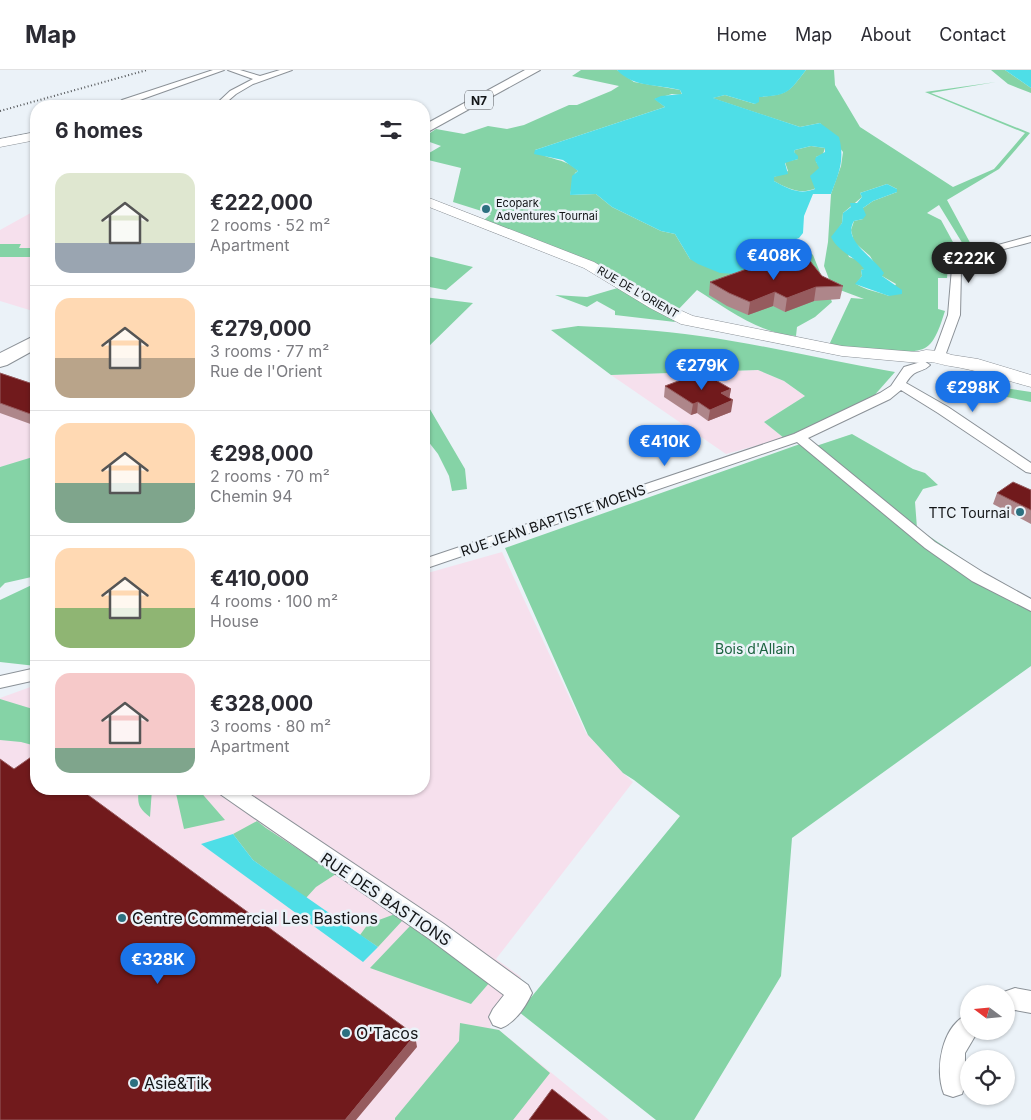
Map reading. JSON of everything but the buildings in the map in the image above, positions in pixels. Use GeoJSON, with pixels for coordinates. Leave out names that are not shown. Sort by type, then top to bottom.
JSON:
{"type":"FeatureCollection","features":[{"type":"Feature","properties":{"kind":"main road","name":"N7"},"geometry":{"type":"LineString","coordinates":[[430,123],[528,70]]}},
{"type":"Feature","properties":{"kind":"main road","name":"N7"},"geometry":{"type":"LineString","coordinates":[[430,127],[534,70]]}},
{"type":"Feature","properties":{"kind":"main road"},"geometry":{"type":"LineString","coordinates":[[0,354],[30,337]]}},
{"type":"Feature","properties":{"kind":"main road"},"geometry":{"type":"LineString","coordinates":[[0,361],[30,344]]}},
{"type":"Feature","properties":{"kind":"street"},"geometry":{"type":"LineString","coordinates":[[130,100],[220,70]]}},
{"type":"Feature","properties":{"kind":"street"},"geometry":{"type":"LineString","coordinates":[[232,70],[260,78]]}},
{"type":"Feature","properties":{"kind":"street"},"geometry":{"type":"LineString","coordinates":[[224,100],[229,94],[260,78],[288,70]]}},
{"type":"Feature","properties":{"kind":"street"},"geometry":{"type":"LineString","coordinates":[[3,139],[30,137]]}},
{"type":"Feature","properties":{"kind":"street","name":"RUE DE L'ORIENT"},"geometry":{"type":"LineString","coordinates":[[430,202],[589,265],[644,298],[687,320],[729,330],[842,351],[972,363],[1031,381]]}},
{"type":"Feature","properties":{"kind":"street"},"geometry":{"type":"LineString","coordinates":[[933,360],[954,315],[956,270],[959,266],[976,256],[1031,239]]}},
{"type":"Feature","properties":{"kind":"street","name":"RUE JEAN BAPTISTE MOENS"},"geometry":{"type":"LineString","coordinates":[[430,562],[798,436],[884,396],[899,384],[908,370],[933,360]]}},
{"type":"Feature","properties":{"kind":"street"},"geometry":{"type":"LineString","coordinates":[[899,384],[943,410],[1031,468]]}},
{"type":"Feature","properties":{"kind":"street"},"geometry":{"type":"LineString","coordinates":[[798,436],[930,545],[978,577],[1031,606]]}},
{"type":"Feature","properties":{"kind":"street"},"geometry":{"type":"LineString","coordinates":[[1,682],[30,675]]}},
{"type":"Feature","properties":{"kind":"street","name":"RUE DES BASTIONS"},"geometry":{"type":"LineString","coordinates":[[236,795],[436,931],[520,993],[501,1017]]}},
{"type":"Feature","properties":{"kind":"street"},"geometry":{"type":"LineString","coordinates":[[1015,999],[1031,1002]]}},
{"type":"Feature","properties":{"kind":"street"},"geometry":{"type":"LineString","coordinates":[[954,1085],[952,1050],[960,1039]]}},
{"type":"Feature","properties":{"kind":"shaded area"},"geometry":{"type":"Polygon","coordinates":[[[30,213],[30,248],[19,248],[20,244],[0,244],[0,230],[30,213]]]}},
{"type":"Feature","properties":{"kind":"shaded area"},"geometry":{"type":"Polygon","coordinates":[[[0,257],[30,257],[30,310],[0,301],[0,257]]]}},
{"type":"Feature","properties":{"kind":"shaded area"},"geometry":{"type":"Polygon","coordinates":[[[758,370],[784,381],[805,396],[764,422],[784,438],[726,454],[611,375],[758,370]]]}},
{"type":"Feature","properties":{"kind":"shaded area"},"geometry":{"type":"Polygon","coordinates":[[[0,379],[30,387],[30,459],[0,467],[0,379]]]}},
{"type":"Feature","properties":{"kind":"shaded area","name":"Centre Commercial Les Bastions"},"geometry":{"type":"Polygon","coordinates":[[[502,552],[586,733],[633,782],[496,959],[521,977],[495,1009],[490,1028],[499,1030],[609,1120],[0,1120],[0,698],[30,687],[30,795],[430,795],[430,572],[502,552]]]}},
{"type":"Feature","properties":{"kind":"green space"},"geometry":{"type":"Polygon","coordinates":[[[581,70],[617,70],[634,82],[680,90],[682,95],[672,94],[655,99],[665,107],[535,150],[545,156],[567,163],[578,171],[575,173],[570,195],[596,194],[612,207],[661,231],[675,234],[690,259],[759,269],[767,258],[789,242],[803,245],[813,255],[832,302],[815,317],[797,327],[796,336],[770,331],[757,326],[697,290],[675,313],[584,259],[484,220],[491,214],[453,202],[461,168],[430,160],[430,152],[441,146],[430,142],[430,133],[436,129],[464,134],[488,126],[507,129],[524,125],[569,105],[577,105],[619,86],[572,76],[581,70]]]}},
{"type":"Feature","properties":{"kind":"green space"},"geometry":{"type":"Polygon","coordinates":[[[806,70],[834,70],[835,85],[860,127],[953,187],[994,169],[1025,133],[925,92],[996,82],[931,93],[1030,133],[999,169],[947,200],[974,250],[969,254],[939,205],[927,213],[941,220],[960,255],[948,266],[947,278],[938,278],[938,309],[945,311],[935,337],[925,348],[917,351],[893,352],[829,345],[851,298],[864,299],[832,287],[824,266],[828,242],[831,194],[841,166],[843,152],[820,123],[800,127],[712,98],[725,95],[755,104],[758,97],[776,95],[787,91],[806,70]],[[887,184],[860,193],[862,197],[843,213],[842,223],[839,228],[849,257],[858,260],[865,269],[861,270],[862,276],[856,284],[889,296],[896,284],[882,276],[870,256],[854,242],[851,230],[854,221],[863,219],[863,208],[873,201],[897,192],[897,189],[887,184]]]}},
{"type":"Feature","properties":{"kind":"green space"},"geometry":{"type":"Polygon","coordinates":[[[991,70],[1005,70],[1031,88],[1031,93],[1008,84],[991,70]]]}},
{"type":"Feature","properties":{"kind":"green space"},"geometry":{"type":"Polygon","coordinates":[[[811,146],[825,148],[823,154],[816,157],[816,162],[820,166],[816,188],[800,191],[774,181],[774,177],[788,171],[785,162],[798,159],[794,152],[795,150],[811,146]]]}},
{"type":"Feature","properties":{"kind":"green space"},"geometry":{"type":"Polygon","coordinates":[[[0,244],[21,244],[19,248],[30,248],[30,257],[0,257],[0,244]]]}},
{"type":"Feature","properties":{"kind":"green space"},"geometry":{"type":"Polygon","coordinates":[[[430,256],[473,267],[446,290],[430,287],[430,256]]]}},
{"type":"Feature","properties":{"kind":"green space"},"geometry":{"type":"Polygon","coordinates":[[[621,287],[673,318],[675,322],[615,315],[615,311],[597,301],[587,307],[555,295],[587,297],[621,287]]]}},
{"type":"Feature","properties":{"kind":"green space"},"geometry":{"type":"Polygon","coordinates":[[[430,298],[473,303],[430,345],[430,298]]]}},
{"type":"Feature","properties":{"kind":"green space"},"geometry":{"type":"Polygon","coordinates":[[[578,326],[700,336],[895,372],[872,398],[784,438],[764,422],[805,396],[784,381],[758,370],[611,375],[551,330],[578,326]]]}},
{"type":"Feature","properties":{"kind":"green space"},"geometry":{"type":"Polygon","coordinates":[[[972,383],[1031,392],[1031,402],[967,389],[972,383]]]}},
{"type":"Feature","properties":{"kind":"green space"},"geometry":{"type":"Polygon","coordinates":[[[430,409],[465,469],[467,489],[452,491],[449,476],[438,454],[430,444],[430,409]]]}},
{"type":"Feature","properties":{"kind":"green space","name":"Bois d'Allain"},"geometry":{"type":"Polygon","coordinates":[[[852,434],[913,469],[925,473],[938,485],[923,489],[915,502],[917,528],[1031,605],[1031,666],[792,838],[781,976],[694,1120],[656,1120],[519,1012],[680,816],[623,773],[588,735],[505,548],[800,444],[813,447],[852,434]]]}},
{"type":"Feature","properties":{"kind":"green space"},"geometry":{"type":"Polygon","coordinates":[[[30,458],[30,577],[5,583],[0,588],[0,467],[30,458]]]}},
{"type":"Feature","properties":{"kind":"green space"},"geometry":{"type":"Polygon","coordinates":[[[30,586],[30,665],[0,662],[0,600],[30,586]]]}},
{"type":"Feature","properties":{"kind":"green space"},"geometry":{"type":"Polygon","coordinates":[[[0,699],[30,708],[30,744],[0,740],[0,699]]]}},
{"type":"Feature","properties":{"kind":"green space"},"geometry":{"type":"Polygon","coordinates":[[[138,795],[152,795],[150,817],[139,805],[138,795]]]}},
{"type":"Feature","properties":{"kind":"green space"},"geometry":{"type":"Polygon","coordinates":[[[176,795],[203,795],[225,820],[184,829],[176,795]]]}},
{"type":"Feature","properties":{"kind":"green space"},"geometry":{"type":"Polygon","coordinates":[[[257,821],[336,874],[316,887],[306,898],[253,860],[233,834],[257,821]]]}},
{"type":"Feature","properties":{"kind":"green space"},"geometry":{"type":"Polygon","coordinates":[[[395,914],[402,921],[378,947],[360,935],[368,924],[395,914]]]}},
{"type":"Feature","properties":{"kind":"green space"},"geometry":{"type":"Polygon","coordinates":[[[410,926],[490,982],[471,1004],[370,968],[410,926]]]}},
{"type":"Feature","properties":{"kind":"green space"},"geometry":{"type":"Polygon","coordinates":[[[460,1023],[499,1030],[550,1073],[513,1120],[395,1120],[459,1041],[460,1023]]]}},
{"type":"Feature","properties":{"kind":"water"},"geometry":{"type":"Polygon","coordinates":[[[617,70],[806,70],[787,91],[782,94],[759,97],[759,102],[755,104],[725,95],[713,98],[800,127],[820,123],[839,137],[841,160],[839,173],[831,194],[813,194],[804,216],[803,233],[799,238],[789,242],[767,258],[759,269],[737,274],[720,273],[690,259],[675,234],[661,231],[612,207],[596,194],[570,195],[572,176],[578,171],[563,160],[534,154],[535,150],[665,107],[654,99],[661,96],[682,94],[680,90],[639,83],[624,76],[617,70]],[[811,146],[795,150],[794,152],[798,159],[785,163],[788,174],[774,177],[774,181],[799,191],[815,189],[810,176],[819,168],[815,160],[816,157],[825,152],[825,148],[811,146]]]}},
{"type":"Feature","properties":{"kind":"water"},"geometry":{"type":"Polygon","coordinates":[[[1005,70],[1031,70],[1031,88],[1005,70]]]}},
{"type":"Feature","properties":{"kind":"water"},"geometry":{"type":"Polygon","coordinates":[[[887,184],[897,189],[897,192],[873,201],[863,208],[866,215],[863,219],[854,221],[851,228],[855,242],[884,273],[882,276],[902,290],[902,294],[889,296],[855,284],[862,276],[861,270],[864,269],[838,247],[831,237],[842,223],[843,213],[851,207],[850,203],[857,203],[862,197],[860,193],[887,184]]]}},
{"type":"Feature","properties":{"kind":"water"},"geometry":{"type":"Polygon","coordinates":[[[233,834],[253,860],[378,947],[363,962],[201,844],[233,834]]]}},
{"type":"Feature","properties":{"kind":"railway"},"geometry":{"type":"LineString","coordinates":[[39,100],[147,70]]}},
{"type":"Feature","properties":{"kind":"railway"},"geometry":{"type":"LineString","coordinates":[[0,111],[30,103]]}},
{"type":"Feature","properties":{"kind":"place","name":"Ecopark Adventures Tournai"},"geometry":{"type":"Point","coordinates":[486,209]}},
{"type":"Feature","properties":{"kind":"place","name":"TTC Tournai"},"geometry":{"type":"Point","coordinates":[1020,512]}},
{"type":"Feature","properties":{"kind":"place","name":"Centre Commercial Les Bastions"},"geometry":{"type":"Point","coordinates":[122,918]}},
{"type":"Feature","properties":{"kind":"place","name":"O'Tacos"},"geometry":{"type":"Point","coordinates":[346,1033]}},
{"type":"Feature","properties":{"kind":"place","name":"Asie&Tik"},"geometry":{"type":"Point","coordinates":[134,1083]}}]}
